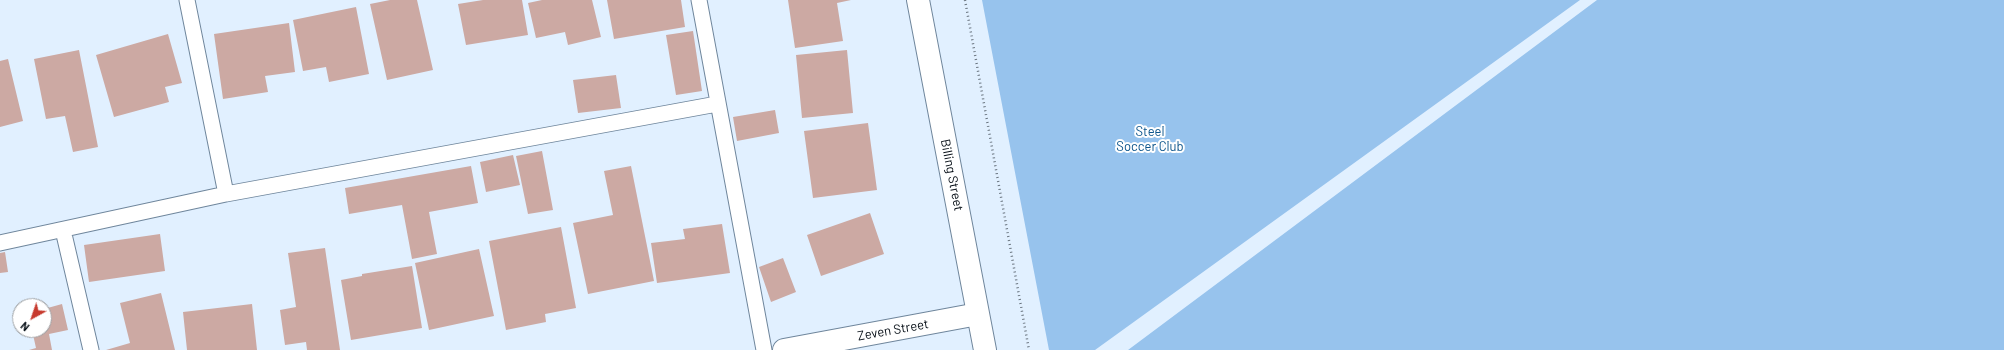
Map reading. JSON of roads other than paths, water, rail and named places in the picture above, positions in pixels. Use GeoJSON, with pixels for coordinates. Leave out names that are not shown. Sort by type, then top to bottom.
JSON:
{"type":"FeatureCollection","features":[{"type":"Feature","properties":{"kind":"street","name":"Billing Street"},"geometry":{"type":"LineString","coordinates":[[918,0],[985,350]]}},
{"type":"Feature","properties":{"kind":"street","name":"Zeven Street"},"geometry":{"type":"LineString","coordinates":[[784,350],[978,314]]}},
{"type":"Feature","properties":{"kind":"lane"},"geometry":{"type":"LineString","coordinates":[[188,0],[226,194]]}},
{"type":"Feature","properties":{"kind":"lane"},"geometry":{"type":"LineString","coordinates":[[699,0],[717,104],[764,350]]}},
{"type":"Feature","properties":{"kind":"lane"},"geometry":{"type":"LineString","coordinates":[[0,243],[226,194],[717,104]]}},
{"type":"Feature","properties":{"kind":"lane"},"geometry":{"type":"LineString","coordinates":[[63,230],[91,350]]}},
{"type":"Feature","properties":{"kind":"park label","name":"Steel Soccer Club"},"geometry":{"type":"Point","coordinates":[1150,140]}}]}
